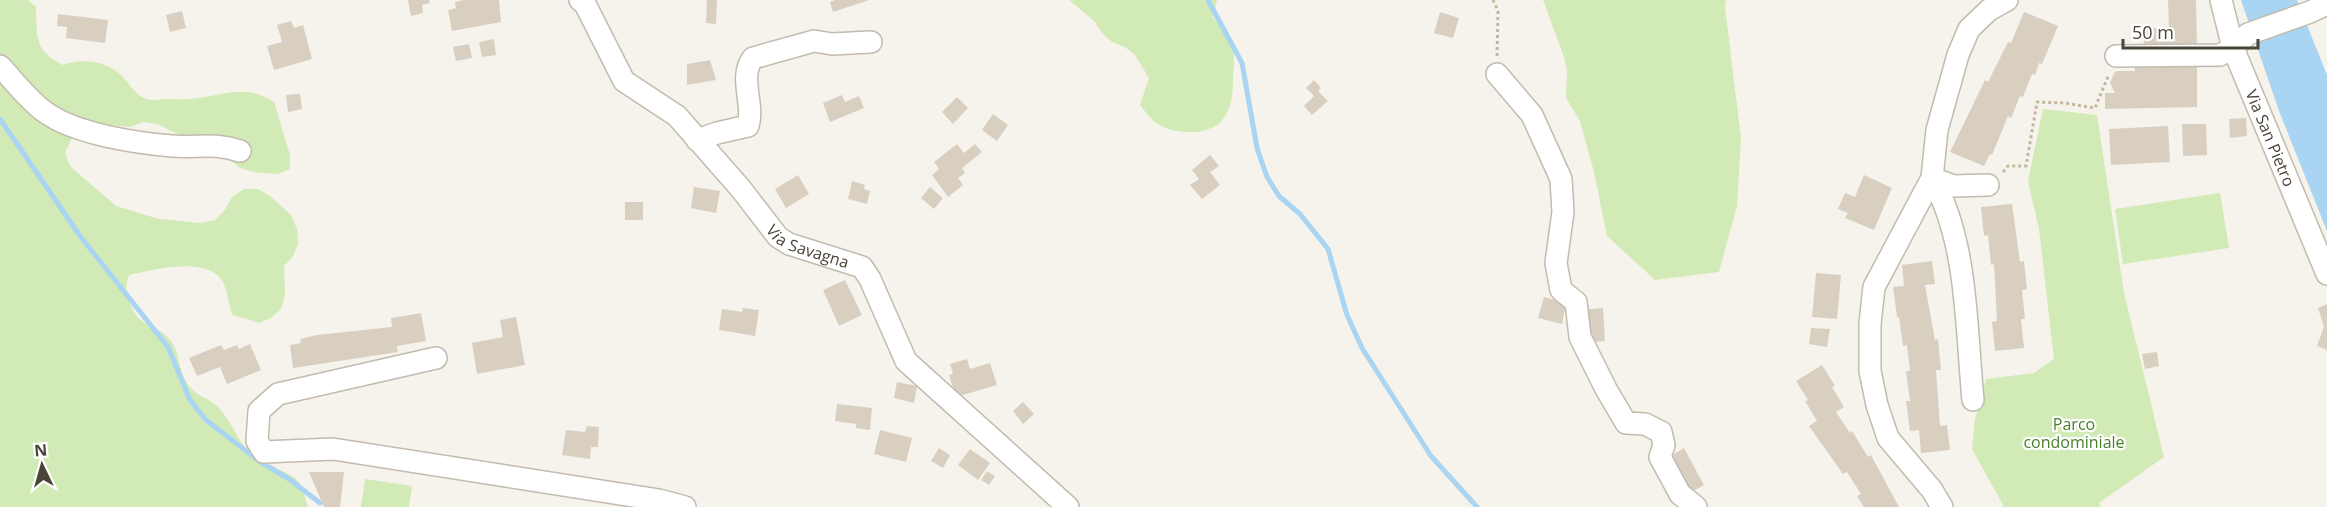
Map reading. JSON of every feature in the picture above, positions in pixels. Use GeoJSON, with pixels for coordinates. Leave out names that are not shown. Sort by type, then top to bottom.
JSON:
{"type":"FeatureCollection","features":[{"type":"Feature","properties":{"kind":"street"},"geometry":{"type":"LineString","coordinates":[[1942,507],[1932,490],[1888,438],[1877,405],[1870,371],[1870,324],[1874,287],[1932,178],[1937,130],[1961,46],[1969,29],[1989,10],[2007,0]]}},
{"type":"Feature","properties":{"kind":"street","name":"Via San Pietro"},"geometry":{"type":"LineString","coordinates":[[2221,0],[2240,41],[2327,274]]}},
{"type":"Feature","properties":{"kind":"street","name":"Via Savagna"},"geometry":{"type":"LineString","coordinates":[[586,1],[624,81],[677,116],[741,189],[778,237],[789,244],[862,267],[870,279],[906,362],[1068,507]]}},
{"type":"Feature","properties":{"kind":"street"},"geometry":{"type":"LineString","coordinates":[[2116,56],[2220,55],[2240,41],[2327,4]]}},
{"type":"Feature","properties":{"kind":"street"},"geometry":{"type":"LineString","coordinates":[[697,140],[748,126],[750,115],[747,74],[748,64],[753,58],[814,41],[832,44],[871,42]]}},
{"type":"Feature","properties":{"kind":"street"},"geometry":{"type":"LineString","coordinates":[[0,66],[45,112],[76,127],[142,144],[223,145],[240,151]]}},
{"type":"Feature","properties":{"kind":"street"},"geometry":{"type":"LineString","coordinates":[[1497,74],[1532,115],[1562,179],[1563,212],[1556,263],[1561,290],[1576,302],[1580,337],[1626,423],[1646,424],[1661,432],[1664,445],[1660,457],[1680,494],[1696,507]]}},
{"type":"Feature","properties":{"kind":"street"},"geometry":{"type":"LineString","coordinates":[[1932,178],[1954,186],[1988,185]]}},
{"type":"Feature","properties":{"kind":"street"},"geometry":{"type":"LineString","coordinates":[[1932,178],[1943,198],[1954,231],[1962,283],[1972,399]]}},
{"type":"Feature","properties":{"kind":"street"},"geometry":{"type":"LineString","coordinates":[[436,358],[278,394],[259,411],[257,441],[264,452],[333,449],[659,500],[685,507]]}},
{"type":"Feature","properties":{"kind":"path"},"geometry":{"type":"LineString","coordinates":[[1493,0],[1498,11],[1497,74]]}},
{"type":"Feature","properties":{"kind":"path"},"geometry":{"type":"LineString","coordinates":[[1988,185],[2008,166],[2026,166],[2037,102],[2096,108],[2116,56]]}},
{"type":"Feature","properties":{"kind":"green space"},"geometry":{"type":"Polygon","coordinates":[[[0,0],[28,0],[36,7],[39,42],[54,60],[63,65],[83,61],[110,67],[138,94],[147,99],[201,98],[242,92],[263,96],[274,102],[290,155],[290,169],[278,174],[253,172],[240,168],[229,159],[157,124],[143,122],[130,127],[91,123],[71,140],[65,153],[70,166],[116,206],[159,219],[200,223],[215,220],[225,210],[232,197],[244,189],[258,189],[270,196],[291,215],[297,229],[298,244],[293,256],[284,266],[285,295],[281,309],[271,318],[259,323],[233,315],[223,282],[213,272],[202,268],[177,266],[129,275],[126,288],[133,311],[138,318],[166,335],[171,341],[183,375],[190,387],[222,411],[240,441],[251,454],[263,463],[298,481],[308,507],[0,507],[0,0]]]}},
{"type":"Feature","properties":{"kind":"green space"},"geometry":{"type":"Polygon","coordinates":[[[1069,0],[1217,0],[1213,17],[1231,40],[1234,55],[1232,98],[1223,119],[1210,129],[1193,132],[1174,131],[1156,123],[1140,105],[1149,78],[1135,55],[1125,47],[1112,42],[1094,21],[1069,0]]]}},
{"type":"Feature","properties":{"kind":"green space"},"geometry":{"type":"Polygon","coordinates":[[[1543,0],[1726,0],[1741,138],[1737,206],[1719,272],[1655,280],[1607,236],[1594,172],[1580,121],[1566,98],[1567,70],[1564,57],[1543,0]]]}},
{"type":"Feature","properties":{"kind":"green space","name":"Parco condominiale"},"geometry":{"type":"Polygon","coordinates":[[[2043,109],[2097,115],[2124,293],[2164,457],[2099,503],[2101,507],[2004,507],[1972,449],[1975,419],[1986,379],[2034,373],[2054,359],[2039,229],[2028,181],[2043,109]]]}},
{"type":"Feature","properties":{"kind":"green space"},"geometry":{"type":"Polygon","coordinates":[[[2220,193],[2229,248],[2123,264],[2115,209],[2220,193]]]}},
{"type":"Feature","properties":{"kind":"green space"},"geometry":{"type":"Polygon","coordinates":[[[365,479],[412,486],[409,507],[361,507],[365,479]]]}},
{"type":"Feature","properties":{"kind":"water"},"geometry":{"type":"Polygon","coordinates":[[[2241,0],[2297,0],[2327,75],[2327,231],[2279,111],[2241,0]]]}},
{"type":"Feature","properties":{"kind":"building"},"geometry":{"type":"Polygon","coordinates":[[[408,0],[429,0],[430,3],[422,5],[423,13],[411,16],[408,0]]]}},
{"type":"Feature","properties":{"kind":"building"},"geometry":{"type":"Polygon","coordinates":[[[499,0],[501,22],[452,31],[448,10],[456,8],[455,2],[499,0]]]}},
{"type":"Feature","properties":{"kind":"building"},"geometry":{"type":"Polygon","coordinates":[[[707,0],[717,0],[716,24],[706,23],[707,0]]]}},
{"type":"Feature","properties":{"kind":"building"},"geometry":{"type":"Polygon","coordinates":[[[869,0],[833,12],[830,2],[869,0]]]}},
{"type":"Feature","properties":{"kind":"building"},"geometry":{"type":"Polygon","coordinates":[[[2168,0],[2196,0],[2197,50],[2144,52],[2144,28],[2169,28],[2168,0]]]}},
{"type":"Feature","properties":{"kind":"building"},"geometry":{"type":"Polygon","coordinates":[[[182,11],[186,28],[170,32],[166,15],[182,11]]]}},
{"type":"Feature","properties":{"kind":"building"},"geometry":{"type":"Polygon","coordinates":[[[1440,12],[1459,18],[1453,38],[1434,33],[1440,12]]]}},
{"type":"Feature","properties":{"kind":"building"},"geometry":{"type":"Polygon","coordinates":[[[2024,12],[2058,26],[2042,64],[2039,63],[2035,75],[2032,74],[2011,118],[2008,116],[1992,155],[1990,154],[1984,166],[1950,152],[1985,80],[1988,82],[2008,42],[2011,43],[2024,12]]]}},
{"type":"Feature","properties":{"kind":"building"},"geometry":{"type":"Polygon","coordinates":[[[58,14],[108,20],[105,43],[66,38],[67,27],[57,26],[58,14]]]}},
{"type":"Feature","properties":{"kind":"building"},"geometry":{"type":"Polygon","coordinates":[[[291,21],[294,28],[303,25],[312,59],[274,70],[267,46],[282,42],[277,25],[291,21]]]}},
{"type":"Feature","properties":{"kind":"building"},"geometry":{"type":"Polygon","coordinates":[[[494,39],[496,55],[482,57],[479,42],[494,39]]]}},
{"type":"Feature","properties":{"kind":"building"},"geometry":{"type":"Polygon","coordinates":[[[469,44],[472,58],[456,61],[453,47],[469,44]]]}},
{"type":"Feature","properties":{"kind":"building"},"geometry":{"type":"Polygon","coordinates":[[[710,60],[716,80],[687,85],[687,64],[710,60]]]}},
{"type":"Feature","properties":{"kind":"building"},"geometry":{"type":"Polygon","coordinates":[[[2197,62],[2197,107],[2105,109],[2105,93],[2115,93],[2110,83],[2117,71],[2135,71],[2135,63],[2197,62]]]}},
{"type":"Feature","properties":{"kind":"building"},"geometry":{"type":"Polygon","coordinates":[[[1314,80],[1321,88],[1318,91],[1328,101],[1312,115],[1304,106],[1314,96],[1306,88],[1314,80]]]}},
{"type":"Feature","properties":{"kind":"building"},"geometry":{"type":"Polygon","coordinates":[[[300,94],[302,109],[288,112],[286,95],[300,94]]]}},
{"type":"Feature","properties":{"kind":"building"},"geometry":{"type":"Polygon","coordinates":[[[842,95],[845,102],[859,96],[864,108],[830,122],[823,103],[842,95]]]}},
{"type":"Feature","properties":{"kind":"building"},"geometry":{"type":"Polygon","coordinates":[[[957,97],[968,108],[953,124],[942,112],[957,97]]]}},
{"type":"Feature","properties":{"kind":"building"},"geometry":{"type":"Polygon","coordinates":[[[993,114],[1008,125],[997,141],[982,130],[993,114]]]}},
{"type":"Feature","properties":{"kind":"building"},"geometry":{"type":"Polygon","coordinates":[[[2246,118],[2247,136],[2230,138],[2229,119],[2246,118]]]}},
{"type":"Feature","properties":{"kind":"building"},"geometry":{"type":"Polygon","coordinates":[[[2182,124],[2206,124],[2207,155],[2183,156],[2182,124]]]}},
{"type":"Feature","properties":{"kind":"building"},"geometry":{"type":"Polygon","coordinates":[[[2168,126],[2170,162],[2111,165],[2109,129],[2168,126]]]}},
{"type":"Feature","properties":{"kind":"building"},"geometry":{"type":"Polygon","coordinates":[[[957,144],[964,153],[975,144],[982,152],[962,168],[965,173],[958,178],[963,185],[948,197],[932,175],[939,169],[934,162],[957,144]]]}},
{"type":"Feature","properties":{"kind":"building"},"geometry":{"type":"Polygon","coordinates":[[[1210,155],[1219,166],[1210,172],[1220,185],[1202,199],[1190,185],[1199,179],[1192,170],[1210,155]]]}},
{"type":"Feature","properties":{"kind":"building"},"geometry":{"type":"Polygon","coordinates":[[[798,175],[809,194],[786,208],[775,189],[798,175]]]}},
{"type":"Feature","properties":{"kind":"building"},"geometry":{"type":"Polygon","coordinates":[[[1864,175],[1892,188],[1874,230],[1845,218],[1848,213],[1838,209],[1845,193],[1855,197],[1864,175]]]}},
{"type":"Feature","properties":{"kind":"building"},"geometry":{"type":"Polygon","coordinates":[[[852,181],[865,185],[864,189],[870,191],[867,204],[848,199],[852,181]]]}},
{"type":"Feature","properties":{"kind":"building"},"geometry":{"type":"Polygon","coordinates":[[[694,187],[720,191],[716,213],[691,208],[694,187]]]}},
{"type":"Feature","properties":{"kind":"building"},"geometry":{"type":"Polygon","coordinates":[[[930,187],[943,198],[934,209],[921,198],[930,187]]]}},
{"type":"Feature","properties":{"kind":"building"},"geometry":{"type":"Polygon","coordinates":[[[625,202],[643,202],[643,220],[625,220],[625,202]]]}},
{"type":"Feature","properties":{"kind":"building"},"geometry":{"type":"Polygon","coordinates":[[[2012,204],[2020,262],[2024,261],[2027,289],[2022,290],[2025,319],[2021,319],[2024,348],[1995,351],[1992,322],[1997,321],[1994,264],[1991,265],[1988,235],[1984,236],[1981,207],[2012,204]]]}},
{"type":"Feature","properties":{"kind":"building"},"geometry":{"type":"Polygon","coordinates":[[[1932,261],[1935,284],[1925,285],[1935,340],[1938,339],[1941,370],[1936,370],[1940,426],[1947,425],[1950,450],[1921,453],[1919,430],[1910,431],[1906,401],[1910,401],[1906,371],[1910,371],[1907,345],[1903,346],[1893,287],[1904,286],[1902,265],[1932,261]]]}},
{"type":"Feature","properties":{"kind":"building"},"geometry":{"type":"Polygon","coordinates":[[[1816,273],[1841,275],[1837,319],[1812,317],[1816,273]]]}},
{"type":"Feature","properties":{"kind":"building"},"geometry":{"type":"Polygon","coordinates":[[[845,280],[862,315],[839,326],[823,290],[845,280]]]}},
{"type":"Feature","properties":{"kind":"building"},"geometry":{"type":"Polygon","coordinates":[[[1544,297],[1566,303],[1562,324],[1538,318],[1544,297]]]}},
{"type":"Feature","properties":{"kind":"building"},"geometry":{"type":"Polygon","coordinates":[[[2327,304],[2327,350],[2317,346],[2324,327],[2318,308],[2327,304]]]}},
{"type":"Feature","properties":{"kind":"building"},"geometry":{"type":"Polygon","coordinates":[[[743,308],[759,310],[755,336],[719,330],[722,309],[742,312],[743,308]]]}},
{"type":"Feature","properties":{"kind":"building"},"geometry":{"type":"Polygon","coordinates":[[[1603,308],[1605,341],[1584,343],[1579,310],[1603,308]]]}},
{"type":"Feature","properties":{"kind":"building"},"geometry":{"type":"Polygon","coordinates":[[[421,313],[426,341],[397,346],[398,352],[293,368],[290,345],[301,343],[300,339],[392,327],[391,318],[421,313]]]}},
{"type":"Feature","properties":{"kind":"building"},"geometry":{"type":"Polygon","coordinates":[[[516,317],[525,365],[477,374],[472,343],[503,337],[500,320],[516,317]]]}},
{"type":"Feature","properties":{"kind":"building"},"geometry":{"type":"Polygon","coordinates":[[[1811,328],[1830,329],[1827,347],[1809,344],[1811,328]]]}},
{"type":"Feature","properties":{"kind":"building"},"geometry":{"type":"Polygon","coordinates":[[[250,344],[261,370],[227,384],[220,367],[197,376],[189,358],[221,345],[224,350],[237,345],[239,349],[250,344]]]}},
{"type":"Feature","properties":{"kind":"building"},"geometry":{"type":"Polygon","coordinates":[[[2157,352],[2159,366],[2145,369],[2142,354],[2157,352]]]}},
{"type":"Feature","properties":{"kind":"building"},"geometry":{"type":"Polygon","coordinates":[[[967,359],[970,369],[990,363],[997,385],[956,397],[949,375],[953,374],[950,364],[967,359]]]}},
{"type":"Feature","properties":{"kind":"building"},"geometry":{"type":"Polygon","coordinates":[[[1822,365],[1844,407],[1836,412],[1850,433],[1852,431],[1868,457],[1871,455],[1899,507],[1864,507],[1857,496],[1861,494],[1847,472],[1843,474],[1809,426],[1817,421],[1796,381],[1822,365]]]}},
{"type":"Feature","properties":{"kind":"building"},"geometry":{"type":"Polygon","coordinates":[[[897,382],[917,386],[914,403],[894,398],[897,382]]]}},
{"type":"Feature","properties":{"kind":"building"},"geometry":{"type":"Polygon","coordinates":[[[1023,402],[1034,414],[1023,424],[1013,411],[1023,402]]]}},
{"type":"Feature","properties":{"kind":"building"},"geometry":{"type":"Polygon","coordinates":[[[837,404],[872,408],[870,430],[856,428],[856,424],[835,421],[837,404]]]}},
{"type":"Feature","properties":{"kind":"building"},"geometry":{"type":"Polygon","coordinates":[[[587,426],[599,427],[598,447],[591,447],[590,459],[562,455],[566,430],[585,432],[587,426]]]}},
{"type":"Feature","properties":{"kind":"building"},"geometry":{"type":"Polygon","coordinates":[[[880,430],[912,438],[906,462],[874,454],[880,430]]]}},
{"type":"Feature","properties":{"kind":"building"},"geometry":{"type":"Polygon","coordinates":[[[939,448],[950,455],[943,468],[931,461],[939,448]]]}},
{"type":"Feature","properties":{"kind":"building"},"geometry":{"type":"Polygon","coordinates":[[[1684,448],[1704,485],[1686,495],[1666,459],[1684,448]]]}},
{"type":"Feature","properties":{"kind":"building"},"geometry":{"type":"Polygon","coordinates":[[[970,449],[990,463],[978,480],[958,465],[970,449]]]}},
{"type":"Feature","properties":{"kind":"building"},"geometry":{"type":"Polygon","coordinates":[[[987,471],[995,476],[989,485],[981,480],[987,471]]]}},
{"type":"Feature","properties":{"kind":"building"},"geometry":{"type":"Polygon","coordinates":[[[309,472],[344,472],[340,507],[324,507],[309,472]]]}},
{"type":"Feature","properties":{"kind":"waterway"},"geometry":{"type":"LineString","coordinates":[[1208,0],[1242,63],[1257,148],[1267,177],[1279,196],[1300,214],[1328,249],[1347,315],[1362,348],[1431,456],[1477,507]]}},
{"type":"Feature","properties":{"kind":"waterway"},"geometry":{"type":"LineString","coordinates":[[0,119],[80,236],[168,347],[190,400],[206,420],[259,461],[289,479],[320,503]]}}]}
